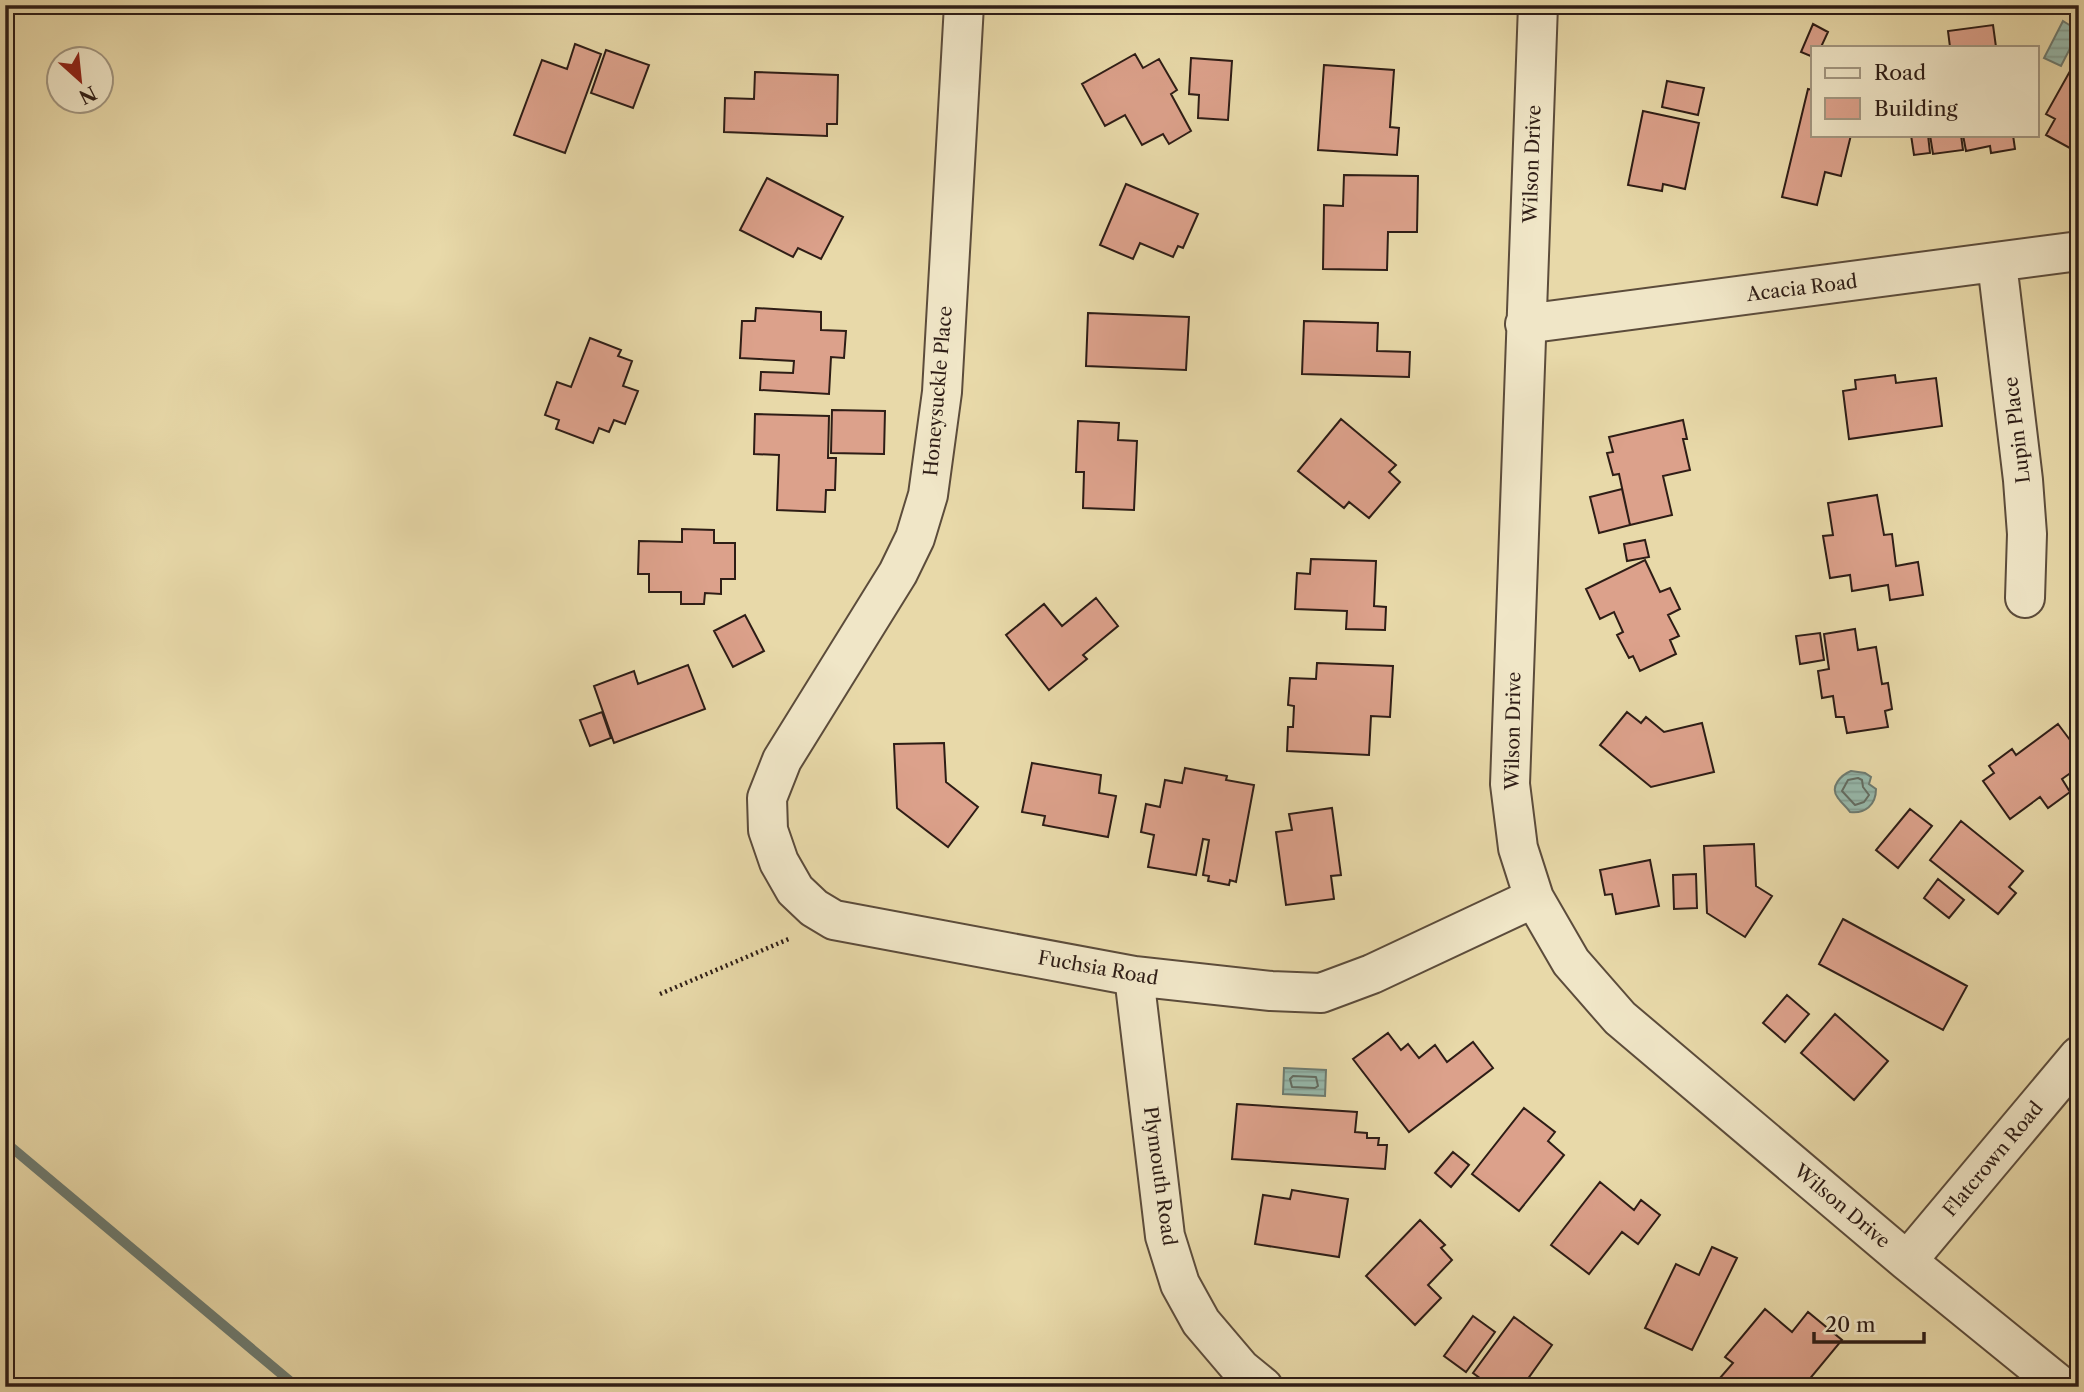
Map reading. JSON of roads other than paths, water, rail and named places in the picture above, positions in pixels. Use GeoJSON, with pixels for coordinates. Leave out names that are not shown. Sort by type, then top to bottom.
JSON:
{"type":"FeatureCollection","features":[{"type":"Feature","properties":{"kind":"street","name":"Honeysuckle Place"},"geometry":{"type":"LineString","coordinates":[[834,920],[814,908],[795,890],[779,862],[768,830],[767,798],[782,760],[898,573],[915,538],[928,495],[942,392],[964,5]]}},
{"type":"Feature","properties":{"kind":"street","name":"Wilson Drive"},"geometry":{"type":"LineString","coordinates":[[1538,5],[1510,784],[1518,848],[1534,898],[1570,962],[1620,1018],[1907,1261],[2062,1387]]}},
{"type":"Feature","properties":{"kind":"street","name":"Acacia Road"},"geometry":{"type":"LineString","coordinates":[[1525,324],[2079,251]]}},
{"type":"Feature","properties":{"kind":"street","name":"Lupin Place"},"geometry":{"type":"LineString","coordinates":[[1997,263],[2023,481],[2025,597]]}},
{"type":"Feature","properties":{"kind":"street","name":"Fuchsia Road"},"geometry":{"type":"LineString","coordinates":[[834,920],[1134,976],[1271,991],[1321,993],[1372,974],[1534,898]]}},
{"type":"Feature","properties":{"kind":"street","name":"Plymouth Road"},"geometry":{"type":"LineString","coordinates":[[1134,976],[1165,1236],[1180,1284],[1201,1321],[1241,1369],[1263,1387]]}},
{"type":"Feature","properties":{"kind":"street","name":"Flatcrown Road"},"geometry":{"type":"LineString","coordinates":[[1907,1261],[2079,1056]]}},
{"type":"Feature","properties":{"kind":"water"},"geometry":{"type":"Polygon","coordinates":[[[2063,21],[2079,31],[2061,66],[2044,58],[2063,21]]]}},
{"type":"Feature","properties":{"kind":"water"},"geometry":{"type":"Polygon","coordinates":[[[1851,771],[1865,773],[1871,777],[1869,784],[1876,789],[1872,804],[1860,812],[1850,812],[1835,790],[1837,782],[1851,771]]]}},
{"type":"Feature","properties":{"kind":"water"},"geometry":{"type":"Polygon","coordinates":[[[1284,1068],[1326,1070],[1325,1096],[1283,1094],[1284,1068]]]}},
{"type":"Feature","properties":{"kind":"waterway"},"geometry":{"type":"LineString","coordinates":[[5,1142],[297,1387]]}}]}
